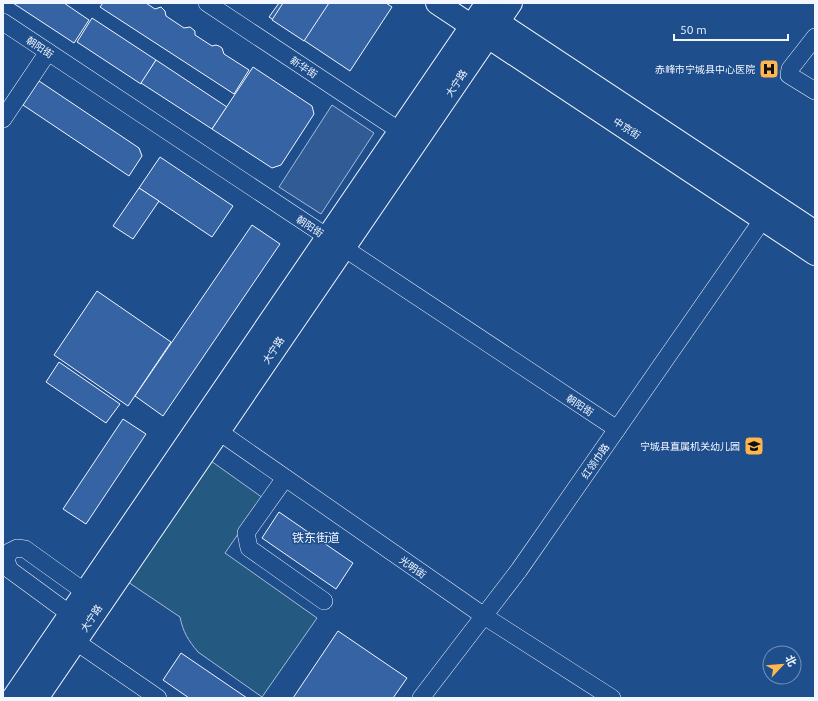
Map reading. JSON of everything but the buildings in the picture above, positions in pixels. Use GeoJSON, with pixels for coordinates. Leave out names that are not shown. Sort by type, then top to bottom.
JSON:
{"type":"FeatureCollection","features":[{"type":"Feature","properties":{"kind":"main road","name":"中京街"},"geometry":{"type":"LineString","coordinates":[[438,3],[483,17],[815,232]]}},
{"type":"Feature","properties":{"kind":"main road","name":"大宁路"},"geometry":{"type":"LineString","coordinates":[[37,698],[218,431],[335,242],[400,131],[483,17],[511,3]]}},
{"type":"Feature","properties":{"kind":"main road","name":"大宁路"},"geometry":{"type":"LineString","coordinates":[[13,698],[85,592],[335,242],[483,17]]}},
{"type":"Feature","properties":{"kind":"main road","name":"中京街"},"geometry":{"type":"LineString","coordinates":[[483,17],[763,219],[815,254]]}},
{"type":"Feature","properties":{"kind":"street","name":"新华街"},"geometry":{"type":"LineString","coordinates":[[207,3],[400,131]]}},
{"type":"Feature","properties":{"kind":"street","name":"朝阳街"},"geometry":{"type":"LineString","coordinates":[[3,22],[617,429]]}},
{"type":"Feature","properties":{"kind":"street"},"geometry":{"type":"LineString","coordinates":[[815,37],[790,69],[789,74],[815,92]]}},
{"type":"Feature","properties":{"kind":"street"},"geometry":{"type":"LineString","coordinates":[[3,120],[48,52]]}},
{"type":"Feature","properties":{"kind":"street","name":"红领巾路"},"geometry":{"type":"LineString","coordinates":[[422,698],[519,570],[763,219]]}},
{"type":"Feature","properties":{"kind":"street","name":"光明街"},"geometry":{"type":"LineString","coordinates":[[218,431],[484,616],[612,698]]}},
{"type":"Feature","properties":{"kind":"street"},"geometry":{"type":"LineString","coordinates":[[285,478],[246,533],[247,543],[249,548],[324,602]]}},
{"type":"Feature","properties":{"kind":"street"},"geometry":{"type":"LineString","coordinates":[[70,614],[10,570],[6,561],[6,552],[17,548],[26,549],[85,592]]}},
{"type":"Feature","properties":{"kind":"street"},"geometry":{"type":"LineString","coordinates":[[75,642],[158,698]]}},
{"type":"Feature","properties":{"kind":"shaded area"},"geometry":{"type":"Polygon","coordinates":[[[332,105],[374,133],[321,214],[279,187],[332,105]]]}},
{"type":"Feature","properties":{"kind":"shaded area"},"geometry":{"type":"Polygon","coordinates":[[[211,461],[263,498],[225,553],[317,618],[262,697],[198,652],[186,636],[180,617],[128,582],[211,461]]]}},
{"type":"Feature","properties":{"kind":"place","name":"赤峰市宁城县中心医院"},"geometry":{"type":"Point","coordinates":[769,69]}},
{"type":"Feature","properties":{"kind":"place","name":"宁城县直属机关幼儿园"},"geometry":{"type":"Point","coordinates":[754,446]}},
{"type":"Feature","properties":{"kind":"district","name":"铁东街道"},"geometry":{"type":"Point","coordinates":[316,538]}}]}
